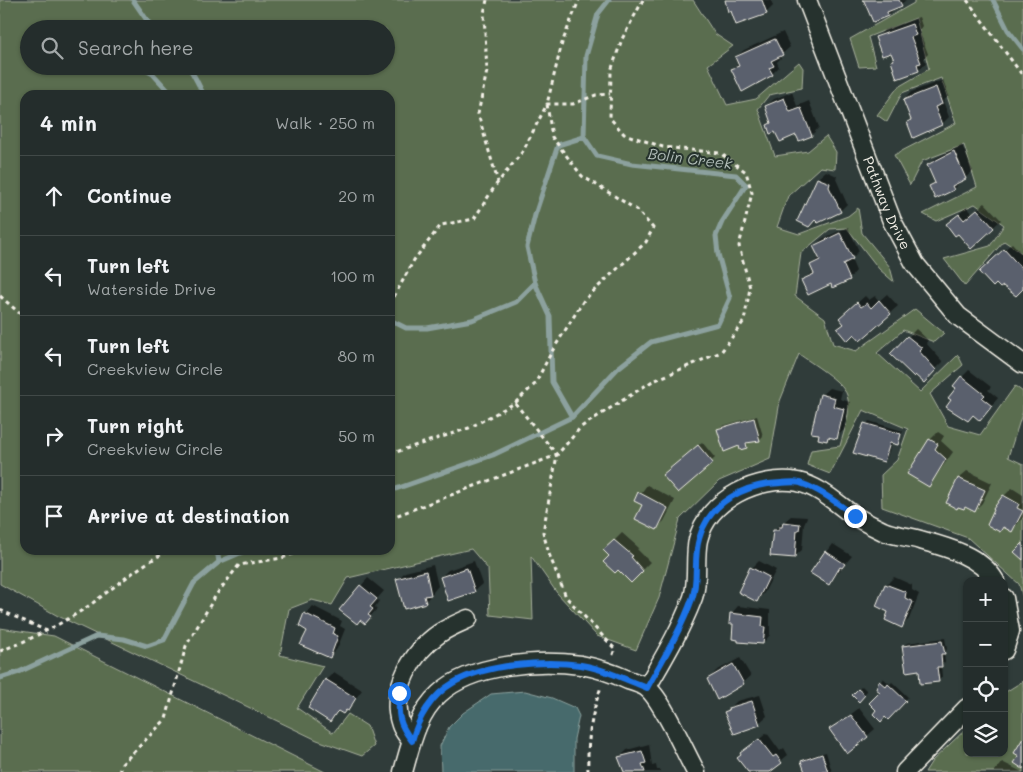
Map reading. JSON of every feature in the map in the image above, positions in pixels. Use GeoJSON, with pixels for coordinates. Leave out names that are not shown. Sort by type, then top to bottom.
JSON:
{"type":"FeatureCollection","features":[{"type":"Feature","properties":{"kind":"street","name":"Pathway Drive"},"geometry":{"type":"LineString","coordinates":[[807,0],[892,221],[915,264],[958,316],[1023,364]]}},
{"type":"Feature","properties":{"kind":"street"},"geometry":{"type":"LineString","coordinates":[[647,688],[677,634],[693,598],[699,538],[707,521],[725,500],[748,487],[772,483],[798,482],[823,492],[855,516],[886,532],[920,540],[972,559],[992,577]]}},
{"type":"Feature","properties":{"kind":"street"},"geometry":{"type":"LineString","coordinates":[[412,741],[401,727],[398,711],[399,693],[404,678],[412,662],[425,645],[441,632],[468,619]]}},
{"type":"Feature","properties":{"kind":"street"},"geometry":{"type":"LineString","coordinates":[[1008,620],[1010,631],[1008,637]]}},
{"type":"Feature","properties":{"kind":"street"},"geometry":{"type":"LineString","coordinates":[[403,772],[412,741],[429,705],[452,683],[464,677],[505,667],[532,664],[580,665],[607,671],[647,688],[672,724],[696,772]]}},
{"type":"Feature","properties":{"kind":"street"},"geometry":{"type":"LineString","coordinates":[[905,772],[963,712]]}},
{"type":"Feature","properties":{"kind":"path"},"geometry":{"type":"LineString","coordinates":[[487,0],[484,13],[487,71],[478,114],[498,182]]}},
{"type":"Feature","properties":{"kind":"path"},"geometry":{"type":"LineString","coordinates":[[395,295],[414,260],[441,225],[474,219],[498,182],[523,151],[547,104],[562,43],[579,0]]}},
{"type":"Feature","properties":{"kind":"path"},"geometry":{"type":"LineString","coordinates":[[395,516],[556,455],[581,426],[651,382],[721,352],[744,321],[750,288],[739,246],[752,193],[746,172],[720,153],[663,147],[624,134],[610,118],[611,71],[622,39],[643,0]]}},
{"type":"Feature","properties":{"kind":"path"},"geometry":{"type":"LineString","coordinates":[[967,0],[1023,76]]}},
{"type":"Feature","properties":{"kind":"path"},"geometry":{"type":"LineString","coordinates":[[547,104],[573,104],[596,95],[610,94]]}},
{"type":"Feature","properties":{"kind":"path"},"geometry":{"type":"LineString","coordinates":[[395,452],[469,428],[514,403],[535,384],[584,300],[646,242],[653,228],[637,210],[582,176],[552,137],[547,104]]}},
{"type":"Feature","properties":{"kind":"path"},"geometry":{"type":"LineString","coordinates":[[0,296],[20,314]]}},
{"type":"Feature","properties":{"kind":"path"},"geometry":{"type":"LineString","coordinates":[[514,403],[556,455],[543,532],[556,576],[566,597],[615,649],[592,713],[587,752],[588,772]]}},
{"type":"Feature","properties":{"kind":"path"},"geometry":{"type":"LineString","coordinates":[[0,651],[47,631],[88,606],[158,555]]}},
{"type":"Feature","properties":{"kind":"path"},"geometry":{"type":"LineString","coordinates":[[119,772],[122,764],[166,719],[186,646],[216,595],[240,565],[290,555]]}},
{"type":"Feature","properties":{"kind":"path"},"geometry":{"type":"LineString","coordinates":[[0,610],[47,631]]}},
{"type":"Feature","properties":{"kind":"green space"},"geometry":{"type":"Polygon","coordinates":[[[0,0],[693,0],[715,34],[733,46],[708,65],[727,105],[756,99],[799,62],[803,68],[802,88],[769,95],[758,109],[775,156],[808,151],[826,136],[836,152],[835,169],[820,167],[788,196],[777,227],[799,234],[848,216],[858,208],[862,233],[890,267],[894,282],[879,269],[847,228],[830,229],[801,253],[795,296],[825,318],[833,344],[856,351],[915,309],[944,333],[934,342],[903,330],[877,353],[920,392],[958,355],[963,365],[930,394],[948,426],[980,435],[1015,386],[1023,392],[1023,411],[1008,457],[1023,464],[1023,598],[1019,584],[968,538],[882,507],[881,475],[897,460],[908,429],[863,410],[830,474],[807,465],[811,450],[840,446],[849,407],[847,395],[839,384],[799,354],[780,401],[770,459],[719,481],[680,519],[659,598],[636,650],[597,636],[557,593],[531,556],[533,620],[490,615],[488,569],[471,549],[348,578],[332,605],[312,600],[289,609],[280,655],[323,666],[297,708],[333,733],[348,714],[367,726],[374,746],[362,756],[317,740],[58,616],[0,584],[0,0]]]}},
{"type":"Feature","properties":{"kind":"green space"},"geometry":{"type":"Polygon","coordinates":[[[914,0],[1023,0],[1023,254],[1004,241],[965,286],[944,259],[990,246],[1004,225],[975,204],[936,221],[923,214],[977,187],[964,145],[922,161],[910,185],[894,155],[956,123],[941,78],[902,93],[887,122],[877,115],[898,87],[929,69],[916,18],[868,37],[876,66],[859,67],[850,39],[914,3],[914,0]]]}},
{"type":"Feature","properties":{"kind":"green space"},"geometry":{"type":"Polygon","coordinates":[[[0,628],[54,636],[325,772],[0,772],[0,628]]]}},
{"type":"Feature","properties":{"kind":"green space"},"geometry":{"type":"Polygon","coordinates":[[[1023,681],[1023,772],[925,772],[932,761],[963,732],[963,757],[1008,757],[1008,690],[1023,681]]]}},
{"type":"Feature","properties":{"kind":"water"},"geometry":{"type":"Polygon","coordinates":[[[525,691],[552,698],[575,708],[579,716],[574,739],[574,772],[441,772],[440,746],[449,727],[463,713],[491,694],[525,691]]]}},
{"type":"Feature","properties":{"kind":"building"},"geometry":{"type":"Polygon","coordinates":[[[725,0],[762,0],[767,14],[736,25],[731,11],[728,12],[725,0]]]}},
{"type":"Feature","properties":{"kind":"building"},"geometry":{"type":"Polygon","coordinates":[[[862,0],[899,0],[902,6],[887,12],[888,16],[873,22],[862,0]]]}},
{"type":"Feature","properties":{"kind":"building"},"geometry":{"type":"Polygon","coordinates":[[[912,24],[916,35],[911,37],[921,63],[917,64],[919,71],[897,79],[891,61],[894,60],[891,53],[882,56],[875,37],[912,24]]]}},
{"type":"Feature","properties":{"kind":"building"},"geometry":{"type":"Polygon","coordinates":[[[775,39],[783,55],[771,61],[774,66],[769,68],[773,75],[742,92],[731,69],[739,66],[735,57],[775,39]]]}},
{"type":"Feature","properties":{"kind":"building"},"geometry":{"type":"Polygon","coordinates":[[[936,87],[942,104],[935,107],[942,125],[913,138],[907,122],[911,120],[903,100],[936,87]]]}},
{"type":"Feature","properties":{"kind":"building"},"geometry":{"type":"Polygon","coordinates":[[[784,98],[790,112],[801,108],[812,136],[799,141],[796,135],[780,142],[775,132],[770,134],[767,125],[771,123],[765,106],[784,98]]]}},
{"type":"Feature","properties":{"kind":"building"},"geometry":{"type":"Polygon","coordinates":[[[954,151],[966,179],[952,186],[954,190],[935,199],[929,186],[935,183],[927,165],[954,151]]]}},
{"type":"Feature","properties":{"kind":"building"},"geometry":{"type":"Polygon","coordinates":[[[817,178],[830,183],[829,187],[841,212],[818,223],[815,220],[809,227],[797,221],[817,178]]]}},
{"type":"Feature","properties":{"kind":"building"},"geometry":{"type":"Polygon","coordinates":[[[977,209],[994,228],[971,249],[958,234],[955,236],[946,224],[959,214],[964,220],[977,209]]]}},
{"type":"Feature","properties":{"kind":"building"},"geometry":{"type":"Polygon","coordinates":[[[840,233],[853,259],[843,264],[850,280],[832,288],[831,284],[808,295],[801,280],[814,274],[810,265],[820,260],[813,246],[840,233]]]}},
{"type":"Feature","properties":{"kind":"building"},"geometry":{"type":"Polygon","coordinates":[[[1004,249],[1023,270],[1023,289],[1016,296],[1003,286],[1000,288],[996,284],[993,287],[979,272],[1004,249]]]}},
{"type":"Feature","properties":{"kind":"building"},"geometry":{"type":"Polygon","coordinates":[[[879,300],[891,314],[860,341],[854,334],[847,341],[837,329],[844,324],[839,318],[857,302],[861,307],[867,303],[871,308],[879,300]]]}},
{"type":"Feature","properties":{"kind":"building"},"geometry":{"type":"Polygon","coordinates":[[[907,336],[922,348],[919,351],[936,370],[924,383],[915,375],[914,377],[890,354],[907,336]]]}},
{"type":"Feature","properties":{"kind":"building"},"geometry":{"type":"Polygon","coordinates":[[[961,376],[985,395],[982,398],[992,406],[980,421],[973,415],[968,421],[946,407],[951,400],[948,398],[956,388],[953,386],[961,376]]]}},
{"type":"Feature","properties":{"kind":"building"},"geometry":{"type":"Polygon","coordinates":[[[820,394],[835,398],[833,406],[844,409],[837,439],[828,437],[827,441],[818,439],[819,434],[811,433],[820,394]]]}},
{"type":"Feature","properties":{"kind":"building"},"geometry":{"type":"Polygon","coordinates":[[[754,418],[760,441],[746,443],[747,448],[740,450],[739,446],[724,452],[717,429],[754,418]]]}},
{"type":"Feature","properties":{"kind":"building"},"geometry":{"type":"Polygon","coordinates":[[[864,423],[901,434],[898,445],[890,443],[884,462],[853,453],[864,423]]]}},
{"type":"Feature","properties":{"kind":"building"},"geometry":{"type":"Polygon","coordinates":[[[929,439],[938,444],[935,449],[946,459],[929,487],[907,474],[929,439]]]}},
{"type":"Feature","properties":{"kind":"building"},"geometry":{"type":"Polygon","coordinates":[[[698,445],[713,463],[678,493],[662,475],[698,445]]]}},
{"type":"Feature","properties":{"kind":"building"},"geometry":{"type":"Polygon","coordinates":[[[958,478],[985,490],[975,512],[965,507],[964,509],[958,507],[957,509],[946,503],[958,478]]]}},
{"type":"Feature","properties":{"kind":"building"},"geometry":{"type":"Polygon","coordinates":[[[638,492],[668,508],[657,530],[635,519],[642,505],[634,501],[638,492]]]}},
{"type":"Feature","properties":{"kind":"building"},"geometry":{"type":"Polygon","coordinates":[[[1003,495],[1019,504],[1017,508],[1023,511],[1012,532],[1003,527],[1000,532],[987,525],[993,509],[1003,495]]]}},
{"type":"Feature","properties":{"kind":"building"},"geometry":{"type":"Polygon","coordinates":[[[783,522],[800,524],[799,530],[797,530],[795,558],[770,556],[773,530],[779,530],[783,522]]]}},
{"type":"Feature","properties":{"kind":"building"},"geometry":{"type":"Polygon","coordinates":[[[614,540],[633,556],[631,557],[643,571],[631,583],[618,570],[615,573],[603,562],[609,556],[603,550],[614,540]]]}},
{"type":"Feature","properties":{"kind":"building"},"geometry":{"type":"Polygon","coordinates":[[[1023,543],[1023,560],[1014,552],[1023,543]]]}},
{"type":"Feature","properties":{"kind":"building"},"geometry":{"type":"Polygon","coordinates":[[[825,551],[845,564],[842,568],[840,567],[829,585],[810,573],[825,551]]]}},
{"type":"Feature","properties":{"kind":"building"},"geometry":{"type":"Polygon","coordinates":[[[750,567],[769,577],[757,602],[738,592],[750,567]]]}},
{"type":"Feature","properties":{"kind":"building"},"geometry":{"type":"Polygon","coordinates":[[[467,568],[475,592],[448,601],[440,577],[467,568]]]}},
{"type":"Feature","properties":{"kind":"building"},"geometry":{"type":"Polygon","coordinates":[[[426,571],[431,595],[424,596],[426,603],[404,609],[396,579],[426,571]]]}},
{"type":"Feature","properties":{"kind":"building"},"geometry":{"type":"Polygon","coordinates":[[[885,584],[906,592],[905,598],[913,602],[902,628],[885,620],[888,612],[876,606],[885,584]]]}},
{"type":"Feature","properties":{"kind":"building"},"geometry":{"type":"Polygon","coordinates":[[[360,585],[377,599],[370,607],[373,609],[368,615],[371,617],[365,624],[360,620],[357,624],[339,610],[360,585]]]}},
{"type":"Feature","properties":{"kind":"building"},"geometry":{"type":"Polygon","coordinates":[[[304,613],[335,628],[333,634],[338,636],[330,658],[300,645],[307,631],[299,626],[304,613]]]}},
{"type":"Feature","properties":{"kind":"building"},"geometry":{"type":"Polygon","coordinates":[[[730,613],[763,617],[762,627],[765,627],[763,644],[738,642],[738,640],[732,639],[733,624],[729,624],[730,613]]]}},
{"type":"Feature","properties":{"kind":"building"},"geometry":{"type":"Polygon","coordinates":[[[942,641],[945,654],[941,654],[942,667],[937,667],[939,682],[920,684],[919,670],[906,672],[902,646],[942,641]]]}},
{"type":"Feature","properties":{"kind":"building"},"geometry":{"type":"Polygon","coordinates":[[[733,664],[744,684],[717,700],[707,679],[733,664]]]}},
{"type":"Feature","properties":{"kind":"building"},"geometry":{"type":"Polygon","coordinates":[[[325,679],[356,698],[348,711],[346,710],[343,714],[338,711],[330,722],[308,708],[325,679]]]}},
{"type":"Feature","properties":{"kind":"building"},"geometry":{"type":"Polygon","coordinates":[[[879,681],[886,687],[888,684],[906,701],[888,720],[885,717],[881,722],[873,714],[876,710],[869,703],[880,692],[876,689],[879,681]]]}},
{"type":"Feature","properties":{"kind":"building"},"geometry":{"type":"Polygon","coordinates":[[[858,689],[865,695],[859,702],[852,695],[858,689]]]}},
{"type":"Feature","properties":{"kind":"building"},"geometry":{"type":"Polygon","coordinates":[[[752,701],[760,725],[734,734],[724,712],[729,710],[728,708],[752,701]]]}},
{"type":"Feature","properties":{"kind":"building"},"geometry":{"type":"Polygon","coordinates":[[[851,715],[868,737],[847,754],[829,729],[851,715]]]}},
{"type":"Feature","properties":{"kind":"building"},"geometry":{"type":"Polygon","coordinates":[[[1023,738],[1023,769],[1014,763],[1019,756],[1014,753],[1023,738]]]}},
{"type":"Feature","properties":{"kind":"building"},"geometry":{"type":"Polygon","coordinates":[[[759,739],[773,757],[776,755],[782,763],[770,772],[748,772],[737,758],[741,755],[740,753],[759,739]]]}},
{"type":"Feature","properties":{"kind":"building"},"geometry":{"type":"Polygon","coordinates":[[[642,751],[646,763],[642,764],[645,772],[624,772],[618,757],[642,751]]]}},
{"type":"Feature","properties":{"kind":"building"},"geometry":{"type":"Polygon","coordinates":[[[822,754],[828,772],[805,772],[801,761],[822,754]]]}},
{"type":"Feature","properties":{"kind":"waterway"},"geometry":{"type":"LineString","coordinates":[[133,0],[147,20]]}},
{"type":"Feature","properties":{"kind":"waterway","name":"Bolin Creek"},"geometry":{"type":"LineString","coordinates":[[395,489],[493,455],[572,417],[618,368],[651,342],[718,324],[730,298],[718,254],[716,236],[722,222],[746,185],[736,175],[632,164],[597,156],[584,137],[586,56],[598,14],[609,0]]}},
{"type":"Feature","properties":{"kind":"waterway","name":"Bolin Creek"},"geometry":{"type":"LineString","coordinates":[[993,0],[1008,30],[1023,49]]}},
{"type":"Feature","properties":{"kind":"waterway"},"geometry":{"type":"LineString","coordinates":[[154,75],[167,90]]}},
{"type":"Feature","properties":{"kind":"waterway"},"geometry":{"type":"LineString","coordinates":[[193,75],[201,90]]}},
{"type":"Feature","properties":{"kind":"waterway"},"geometry":{"type":"LineString","coordinates":[[572,417],[552,382],[550,316],[535,283],[527,247],[535,215],[558,145],[584,137]]}},
{"type":"Feature","properties":{"kind":"waterway"},"geometry":{"type":"LineString","coordinates":[[395,322],[406,328],[427,328],[472,320],[516,302],[535,283]]}},
{"type":"Feature","properties":{"kind":"waterway"},"geometry":{"type":"LineString","coordinates":[[218,555],[219,562]]}},
{"type":"Feature","properties":{"kind":"waterway","name":"Bolin Creek"},"geometry":{"type":"LineString","coordinates":[[0,678],[19,672],[97,636],[124,639],[147,646],[164,640],[194,583],[219,562],[235,555]]}},
{"type":"Feature","properties":{"kind":"route"},"geometry":{"type":"LineString","coordinates":[[399,693],[398,711],[401,727],[412,741],[414,732],[425,710],[452,683],[464,677],[505,667],[532,664],[580,665],[607,671],[647,688],[677,634],[693,598],[695,559],[699,538],[707,521],[725,500],[748,487],[772,483],[798,482],[823,492],[855,516]]}}]}
